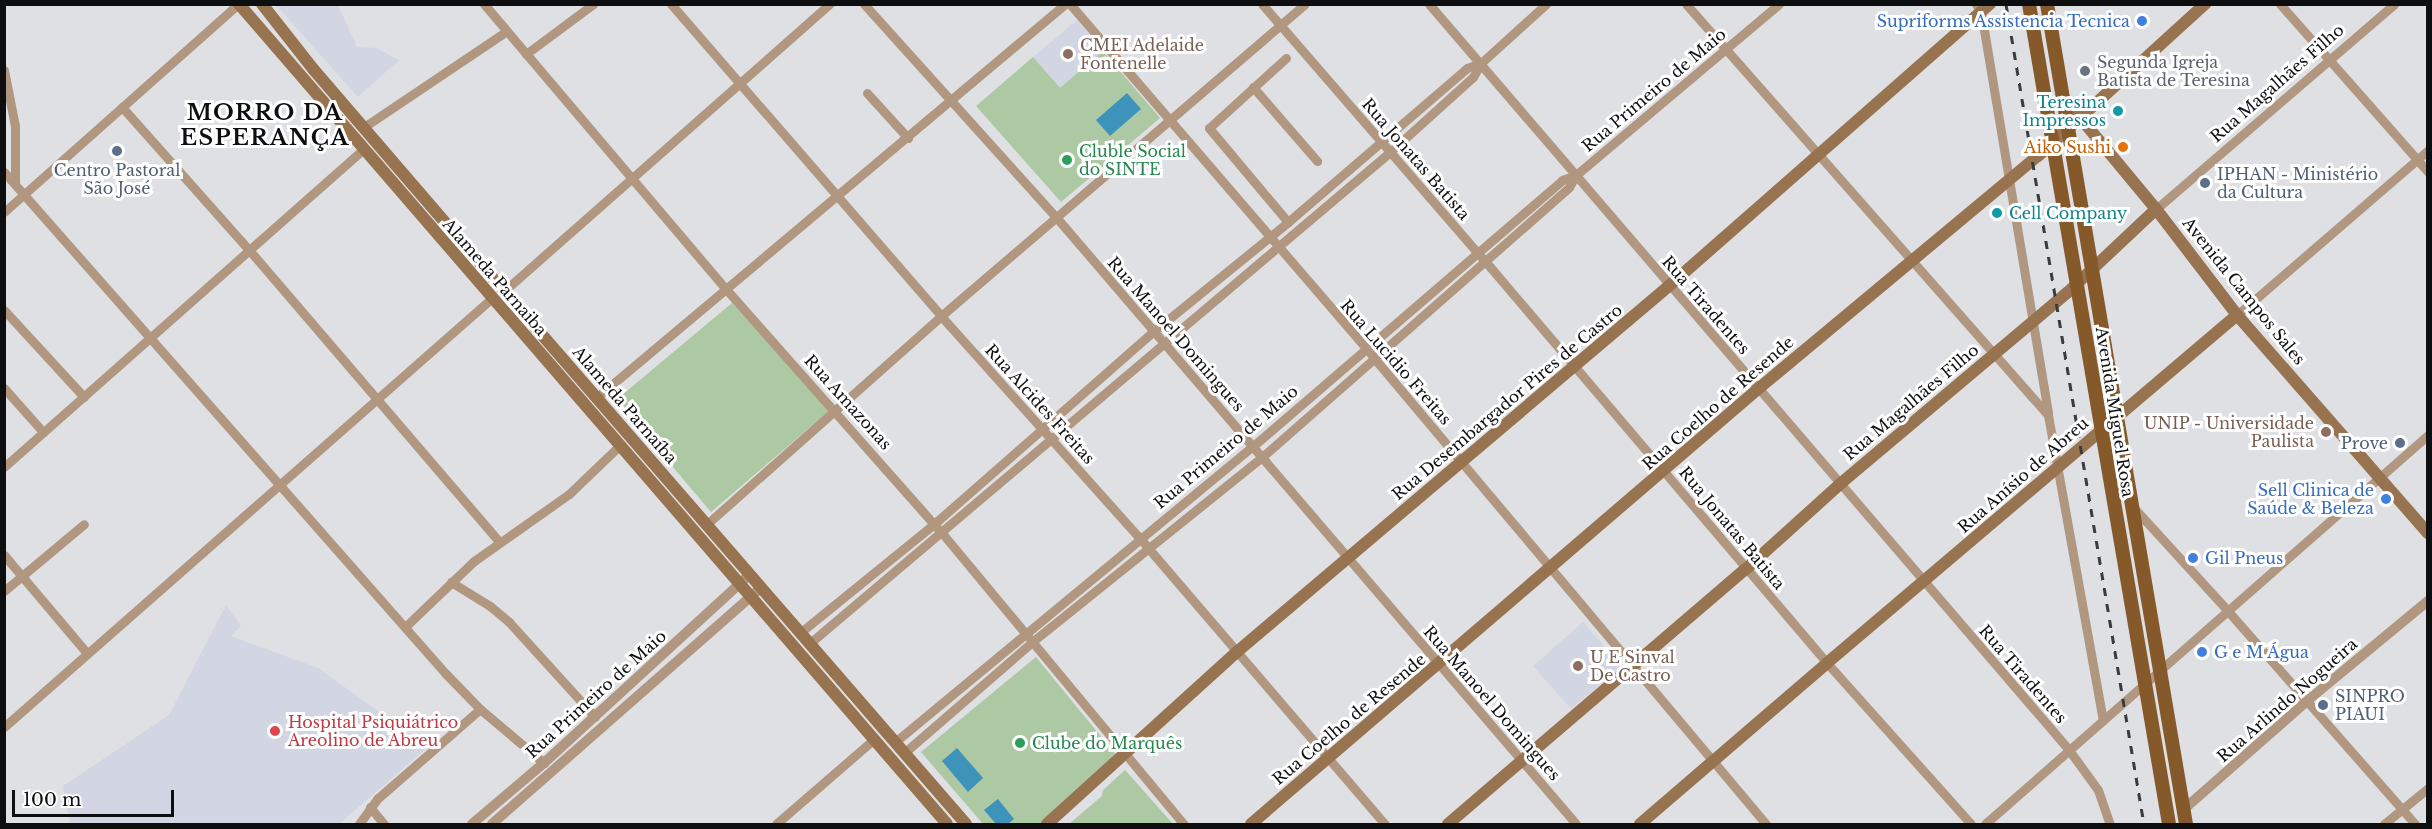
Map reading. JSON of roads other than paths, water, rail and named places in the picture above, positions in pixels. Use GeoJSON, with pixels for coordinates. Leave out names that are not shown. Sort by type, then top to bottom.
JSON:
{"type":"FeatureCollection","features":[{"type":"Feature","properties":{"kind":"main road","name":"Alameda Parnaiba"},"geometry":{"type":"LineString","coordinates":[[239,4],[362,150],[750,597]]}},
{"type":"Feature","properties":{"kind":"main road","name":"Alameda Parnaíba"},"geometry":{"type":"LineString","coordinates":[[262,4],[363,127],[966,825]]}},
{"type":"Feature","properties":{"kind":"main road","name":"Avenida Miguel Rosa"},"geometry":{"type":"LineString","coordinates":[[2030,4],[2053,144],[2072,288],[2101,430],[2139,689],[2169,824]]}},
{"type":"Feature","properties":{"kind":"main road","name":"Avenida Miguel Rosa"},"geometry":{"type":"LineString","coordinates":[[2047,4],[2186,825]]}},
{"type":"Feature","properties":{"kind":"main road","name":"Rua Coelho de Resende"},"geometry":{"type":"LineString","coordinates":[[1251,825],[1550,566],[1665,472],[1758,389],[2053,144],[2205,4]]}},
{"type":"Feature","properties":{"kind":"main road","name":"Rua Desembargador Pires de Castro"},"geometry":{"type":"LineString","coordinates":[[1047,825],[1238,651],[1670,285],[1983,7]]}},
{"type":"Feature","properties":{"kind":"main road","name":"Avenida Campos Sales"},"geometry":{"type":"LineString","coordinates":[[2061,95],[2156,209],[2238,315],[2427,533]]}},
{"type":"Feature","properties":{"kind":"main road","name":"Rua Magalhães Filho"},"geometry":{"type":"LineString","coordinates":[[1448,825],[1746,569],[1840,484],[2072,288],[2156,209]]}},
{"type":"Feature","properties":{"kind":"main road","name":"Rua Anísio de Abreu"},"geometry":{"type":"LineString","coordinates":[[1640,825],[2060,464],[2238,315]]}},
{"type":"Feature","properties":{"kind":"main road"},"geometry":{"type":"LineString","coordinates":[[750,597],[947,825]]}},
{"type":"Feature","properties":{"kind":"street"},"geometry":{"type":"LineString","coordinates":[[4,212],[239,4]]}},
{"type":"Feature","properties":{"kind":"street","name":"Rua Amazonas"},"geometry":{"type":"LineString","coordinates":[[484,4],[725,288],[942,533],[1184,825]]}},
{"type":"Feature","properties":{"kind":"street"},"geometry":{"type":"LineString","coordinates":[[526,54],[593,4]]}},
{"type":"Feature","properties":{"kind":"street","name":"Rua Alcides Freitas"},"geometry":{"type":"LineString","coordinates":[[671,4],[941,316],[1140,538],[1385,825]]}},
{"type":"Feature","properties":{"kind":"street"},"geometry":{"type":"LineString","coordinates":[[504,291],[830,4]]}},
{"type":"Feature","properties":{"kind":"street","name":"Rua Manoel Domingues"},"geometry":{"type":"LineString","coordinates":[[864,4],[1154,331],[1576,825]]}},
{"type":"Feature","properties":{"kind":"street"},"geometry":{"type":"LineString","coordinates":[[596,398],[1065,4]]}},
{"type":"Feature","properties":{"kind":"street","name":"Rua Lucidio Freitas"},"geometry":{"type":"LineString","coordinates":[[1070,4],[1365,347],[1766,825]]}},
{"type":"Feature","properties":{"kind":"street","name":"Rua Jonatas Batista"},"geometry":{"type":"LineString","coordinates":[[1262,4],[1485,261],[1827,663],[1971,825]]}},
{"type":"Feature","properties":{"kind":"street"},"geometry":{"type":"LineString","coordinates":[[707,524],[941,316],[1305,4]]}},
{"type":"Feature","properties":{"kind":"street","name":"Rua Tiradentes"},"geometry":{"type":"LineString","coordinates":[[1429,4],[2069,750],[2098,790],[2110,825]]}},
{"type":"Feature","properties":{"kind":"street"},"geometry":{"type":"LineString","coordinates":[[810,642],[942,533],[1163,342],[1390,152],[1473,77],[1481,63],[1546,4]]}},
{"type":"Feature","properties":{"kind":"street"},"geometry":{"type":"LineString","coordinates":[[1686,4],[2048,415]]}},
{"type":"Feature","properties":{"kind":"street","name":"Rua Primeiro de Maio"},"geometry":{"type":"LineString","coordinates":[[903,753],[1032,642],[1261,458],[1569,188],[1576,176],[1779,4]]}},
{"type":"Feature","properties":{"kind":"street"},"geometry":{"type":"LineString","coordinates":[[2280,4],[2427,172]]}},
{"type":"Feature","properties":{"kind":"street","name":"Rua Magalhães Filho"},"geometry":{"type":"LineString","coordinates":[[2156,209],[2394,4]]}},
{"type":"Feature","properties":{"kind":"street"},"geometry":{"type":"LineString","coordinates":[[1983,7],[2035,320],[2048,415],[2060,464],[2103,720]]}},
{"type":"Feature","properties":{"kind":"street"},"geometry":{"type":"LineString","coordinates":[[363,127],[507,31]]}},
{"type":"Feature","properties":{"kind":"street"},"geometry":{"type":"LineString","coordinates":[[1286,58],[1209,126],[1209,130],[1288,222]]}},
{"type":"Feature","properties":{"kind":"street"},"geometry":{"type":"LineString","coordinates":[[801,633],[934,524],[1044,430],[1154,331],[1288,222],[1467,68],[1481,63]]}},
{"type":"Feature","properties":{"kind":"street"},"geometry":{"type":"LineString","coordinates":[[4,70],[15,126],[15,183]]}},
{"type":"Feature","properties":{"kind":"street"},"geometry":{"type":"LineString","coordinates":[[1253,87],[1317,161]]}},
{"type":"Feature","properties":{"kind":"street"},"geometry":{"type":"LineString","coordinates":[[867,93],[908,138]]}},
{"type":"Feature","properties":{"kind":"street"},"geometry":{"type":"LineString","coordinates":[[122,107],[250,251],[499,542]]}},
{"type":"Feature","properties":{"kind":"street"},"geometry":{"type":"LineString","coordinates":[[4,467],[362,150]]}},
{"type":"Feature","properties":{"kind":"street","name":"Rua Anísio de Abreu"},"geometry":{"type":"LineString","coordinates":[[2238,315],[2427,150]]}},
{"type":"Feature","properties":{"kind":"street"},"geometry":{"type":"LineString","coordinates":[[4,172],[405,627],[480,709],[544,763]]}},
{"type":"Feature","properties":{"kind":"street","name":"Rua Primeiro de Maio"},"geometry":{"type":"LineString","coordinates":[[895,742],[1252,447],[1365,347],[1562,180],[1576,176]]}},
{"type":"Feature","properties":{"kind":"street"},"geometry":{"type":"LineString","coordinates":[[4,726],[280,487],[492,298]]}},
{"type":"Feature","properties":{"kind":"street"},"geometry":{"type":"LineString","coordinates":[[4,310],[84,397]]}},
{"type":"Feature","properties":{"kind":"street"},"geometry":{"type":"LineString","coordinates":[[1327,381],[1337,392]]}},
{"type":"Feature","properties":{"kind":"street"},"geometry":{"type":"LineString","coordinates":[[4,388],[43,432]]}},
{"type":"Feature","properties":{"kind":"street"},"geometry":{"type":"LineString","coordinates":[[1985,825],[2427,435]]}},
{"type":"Feature","properties":{"kind":"street"},"geometry":{"type":"LineString","coordinates":[[405,627],[451,582],[499,542],[569,494],[619,446]]}},
{"type":"Feature","properties":{"kind":"street"},"geometry":{"type":"LineString","coordinates":[[2132,506],[2228,610],[2415,825]]}},
{"type":"Feature","properties":{"kind":"street"},"geometry":{"type":"LineString","coordinates":[[4,591],[84,525]]}},
{"type":"Feature","properties":{"kind":"street"},"geometry":{"type":"LineString","coordinates":[[4,555],[87,652]]}},
{"type":"Feature","properties":{"kind":"street","name":"Rua Primeiro de Maio"},"geometry":{"type":"LineString","coordinates":[[472,825],[595,717],[750,573]]}},
{"type":"Feature","properties":{"kind":"street"},"geometry":{"type":"LineString","coordinates":[[451,582],[490,606],[509,622],[595,717]]}},
{"type":"Feature","properties":{"kind":"street","name":"Rua Primeiro de Maio"},"geometry":{"type":"LineString","coordinates":[[492,825],[761,586]]}},
{"type":"Feature","properties":{"kind":"street","name":"Rua Arlindo Nogueira"},"geometry":{"type":"LineString","coordinates":[[2169,824],[2307,701],[2427,602]]}},
{"type":"Feature","properties":{"kind":"street"},"geometry":{"type":"LineString","coordinates":[[942,703],[950,713]]}},
{"type":"Feature","properties":{"kind":"street"},"geometry":{"type":"LineString","coordinates":[[359,825],[370,807],[480,709]]}},
{"type":"Feature","properties":{"kind":"street"},"geometry":{"type":"LineString","coordinates":[[776,825],[874,739]]}},
{"type":"Feature","properties":{"kind":"street"},"geometry":{"type":"LineString","coordinates":[[2384,825],[2427,788]]}},
{"type":"Feature","properties":{"kind":"street"},"geometry":{"type":"LineString","coordinates":[[370,807],[384,825]]}},
{"type":"Feature","properties":{"kind":"water"},"geometry":{"type":"Polygon","coordinates":[[[1127,93],[1141,109],[1110,136],[1096,120],[1127,93]]]}},
{"type":"Feature","properties":{"kind":"water"},"geometry":{"type":"Polygon","coordinates":[[[957,748],[983,778],[968,792],[942,761],[957,748]]]}},
{"type":"Feature","properties":{"kind":"water"},"geometry":{"type":"Polygon","coordinates":[[[998,799],[1014,819],[1008,824],[996,824],[984,810],[998,799]]]}},
{"type":"Feature","properties":{"kind":"railway"},"geometry":{"type":"LineString","coordinates":[[2006,4],[2144,824]]}},
{"type":"Feature","properties":{"kind":"place","name":"Supriforms Assistencia Tecnica"},"geometry":{"type":"Point","coordinates":[2142,21]}},
{"type":"Feature","properties":{"kind":"place","name":"CMEI Adelaide Fontenelle"},"geometry":{"type":"Point","coordinates":[1068,54]}},
{"type":"Feature","properties":{"kind":"place","name":"Segunda Igreja Batista de Teresina"},"geometry":{"type":"Point","coordinates":[2085,71]}},
{"type":"Feature","properties":{"kind":"place","name":"Teresina Impressos"},"geometry":{"type":"Point","coordinates":[2118,111]}},
{"type":"Feature","properties":{"kind":"place","name":"Aiko Sushi"},"geometry":{"type":"Point","coordinates":[2123,147]}},
{"type":"Feature","properties":{"kind":"place","name":"Centro Pastoral São José"},"geometry":{"type":"Point","coordinates":[117,151]}},
{"type":"Feature","properties":{"kind":"place","name":"Cluble Social do SINTE"},"geometry":{"type":"Point","coordinates":[1067,160]}},
{"type":"Feature","properties":{"kind":"place","name":"IPHAN - Ministério da Cultura"},"geometry":{"type":"Point","coordinates":[2205,183]}},
{"type":"Feature","properties":{"kind":"place","name":"Cell Company"},"geometry":{"type":"Point","coordinates":[1997,213]}},
{"type":"Feature","properties":{"kind":"place","name":"UNIP - Universidade Paulista"},"geometry":{"type":"Point","coordinates":[2326,432]}},
{"type":"Feature","properties":{"kind":"place","name":"Prove"},"geometry":{"type":"Point","coordinates":[2400,443]}},
{"type":"Feature","properties":{"kind":"place","name":"Sell Clinica de Saúde & Beleza"},"geometry":{"type":"Point","coordinates":[2386,499]}},
{"type":"Feature","properties":{"kind":"place","name":"Gil Pneus"},"geometry":{"type":"Point","coordinates":[2193,558]}},
{"type":"Feature","properties":{"kind":"place","name":"G e M Água"},"geometry":{"type":"Point","coordinates":[2202,652]}},
{"type":"Feature","properties":{"kind":"place","name":"U E Sinval De Castro"},"geometry":{"type":"Point","coordinates":[1578,666]}},
{"type":"Feature","properties":{"kind":"place","name":"SINPRO PIAUI"},"geometry":{"type":"Point","coordinates":[2323,705]}},
{"type":"Feature","properties":{"kind":"place","name":"Hospital Psiquiátrico Areolino de Abreu"},"geometry":{"type":"Point","coordinates":[275,731]}},
{"type":"Feature","properties":{"kind":"place","name":"Clube do Marquês"},"geometry":{"type":"Point","coordinates":[1020,743]}},
{"type":"Feature","properties":{"kind":"district","name":"MORRO DA ESPERANÇA"},"geometry":{"type":"Point","coordinates":[265,124]}}]}
